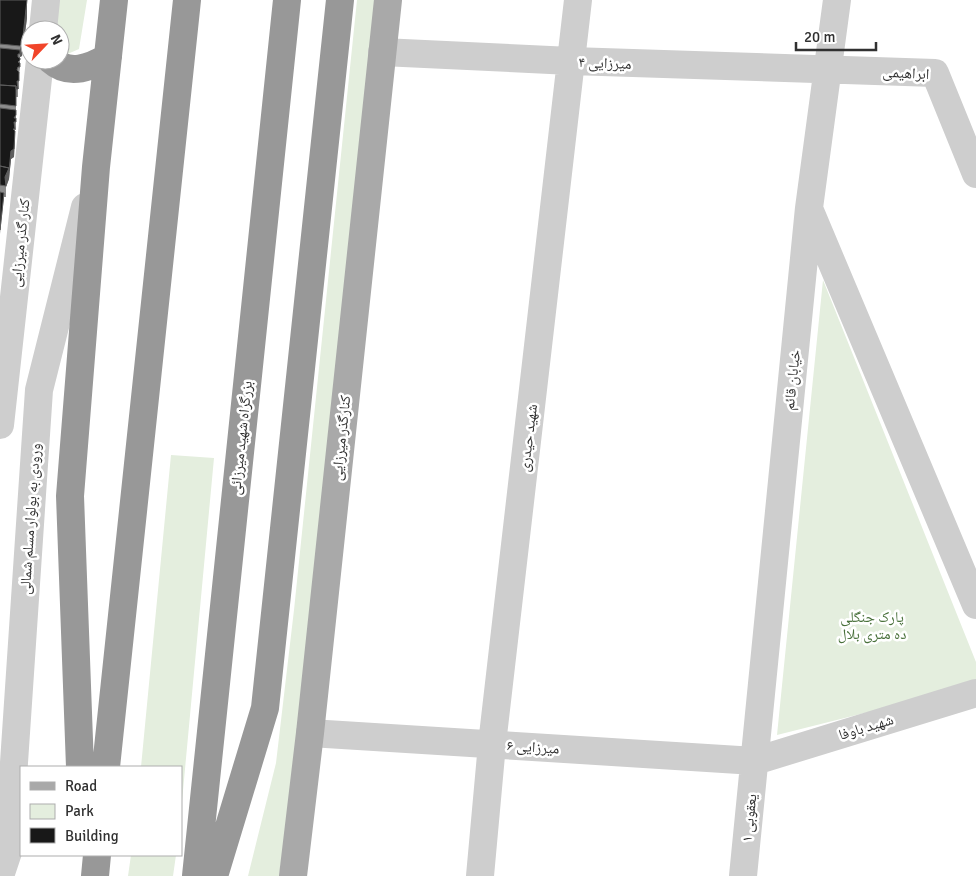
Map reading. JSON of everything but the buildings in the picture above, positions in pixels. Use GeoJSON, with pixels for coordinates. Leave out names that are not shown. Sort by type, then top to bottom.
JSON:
{"type":"FeatureCollection","features":[{"type":"Feature","properties":{"kind":"highway"},"geometry":{"type":"LineString","coordinates":[[80,766],[70,496],[96,167],[114,0]]}},
{"type":"Feature","properties":{"kind":"highway"},"geometry":{"type":"LineString","coordinates":[[106,766],[187,0]]}},
{"type":"Feature","properties":{"kind":"highway","name":"بزرگراه شهید میرزائی"},"geometry":{"type":"LineString","coordinates":[[196,876],[287,0]]}},
{"type":"Feature","properties":{"kind":"highway"},"geometry":{"type":"LineString","coordinates":[[214,876],[265,708],[340,0]]}},
{"type":"Feature","properties":{"kind":"highway"},"geometry":{"type":"LineString","coordinates":[[70,68],[92,67],[108,57]]}},
{"type":"Feature","properties":{"kind":"highway"},"geometry":{"type":"LineString","coordinates":[[83,856],[84,876]]}},
{"type":"Feature","properties":{"kind":"highway"},"geometry":{"type":"LineString","coordinates":[[94,876],[97,856]]}},
{"type":"Feature","properties":{"kind":"main road","name":"کنارگذر میرزایی"},"geometry":{"type":"LineString","coordinates":[[293,876],[388,0]]}},
{"type":"Feature","properties":{"kind":"street"},"geometry":{"type":"LineString","coordinates":[[44,20],[46,0]]}},
{"type":"Feature","properties":{"kind":"street","name":"شهید حیدری"},"geometry":{"type":"LineString","coordinates":[[480,876],[492,744],[578,0]]}},
{"type":"Feature","properties":{"kind":"street","name":"خیابان قائم"},"geometry":{"type":"LineString","coordinates":[[755,761],[809,208],[837,0]]}},
{"type":"Feature","properties":{"kind":"street","name":"میرزایی ۴"},"geometry":{"type":"LineString","coordinates":[[382,52],[828,70]]}},
{"type":"Feature","properties":{"kind":"street","name":"کنار گذر میرزایی"},"geometry":{"type":"LineString","coordinates":[[0,426],[39,70]]}},
{"type":"Feature","properties":{"kind":"street","name":"ابراهیمی"},"geometry":{"type":"LineString","coordinates":[[828,70],[935,73],[976,174]]}},
{"type":"Feature","properties":{"kind":"street","name":"ورودی به بولوار مسلم شمالی"},"geometry":{"type":"LineString","coordinates":[[0,876],[8,852],[39,390],[96,167]]}},
{"type":"Feature","properties":{"kind":"street"},"geometry":{"type":"LineString","coordinates":[[809,208],[976,605]]}},
{"type":"Feature","properties":{"kind":"street","name":"شهید باوفا"},"geometry":{"type":"LineString","coordinates":[[755,761],[976,694]]}},
{"type":"Feature","properties":{"kind":"street","name":"میرزایی ۶"},"geometry":{"type":"LineString","coordinates":[[310,733],[755,761]]}},
{"type":"Feature","properties":{"kind":"street","name":"یعقوبی ۱"},"geometry":{"type":"LineString","coordinates":[[743,876],[755,761]]}},
{"type":"Feature","properties":{"kind":"green space"},"geometry":{"type":"Polygon","coordinates":[[[58,0],[87,0],[79,49],[70,53],[70,20],[55,20],[58,0]]]}},
{"type":"Feature","properties":{"kind":"green space"},"geometry":{"type":"Polygon","coordinates":[[[357,0],[377,0],[291,797],[279,876],[248,876],[276,763],[294,610],[357,0]]]}},
{"type":"Feature","properties":{"kind":"green space","name":"پارک جنگلی ده متری بلال"},"geometry":{"type":"Polygon","coordinates":[[[823,280],[976,662],[976,685],[777,735],[823,280]]]}},
{"type":"Feature","properties":{"kind":"green space"},"geometry":{"type":"Polygon","coordinates":[[[171,455],[214,458],[182,801],[182,766],[141,766],[171,455]]]}},
{"type":"Feature","properties":{"kind":"green space"},"geometry":{"type":"Polygon","coordinates":[[[131,856],[176,856],[173,876],[128,876],[131,856]]]}}]}
